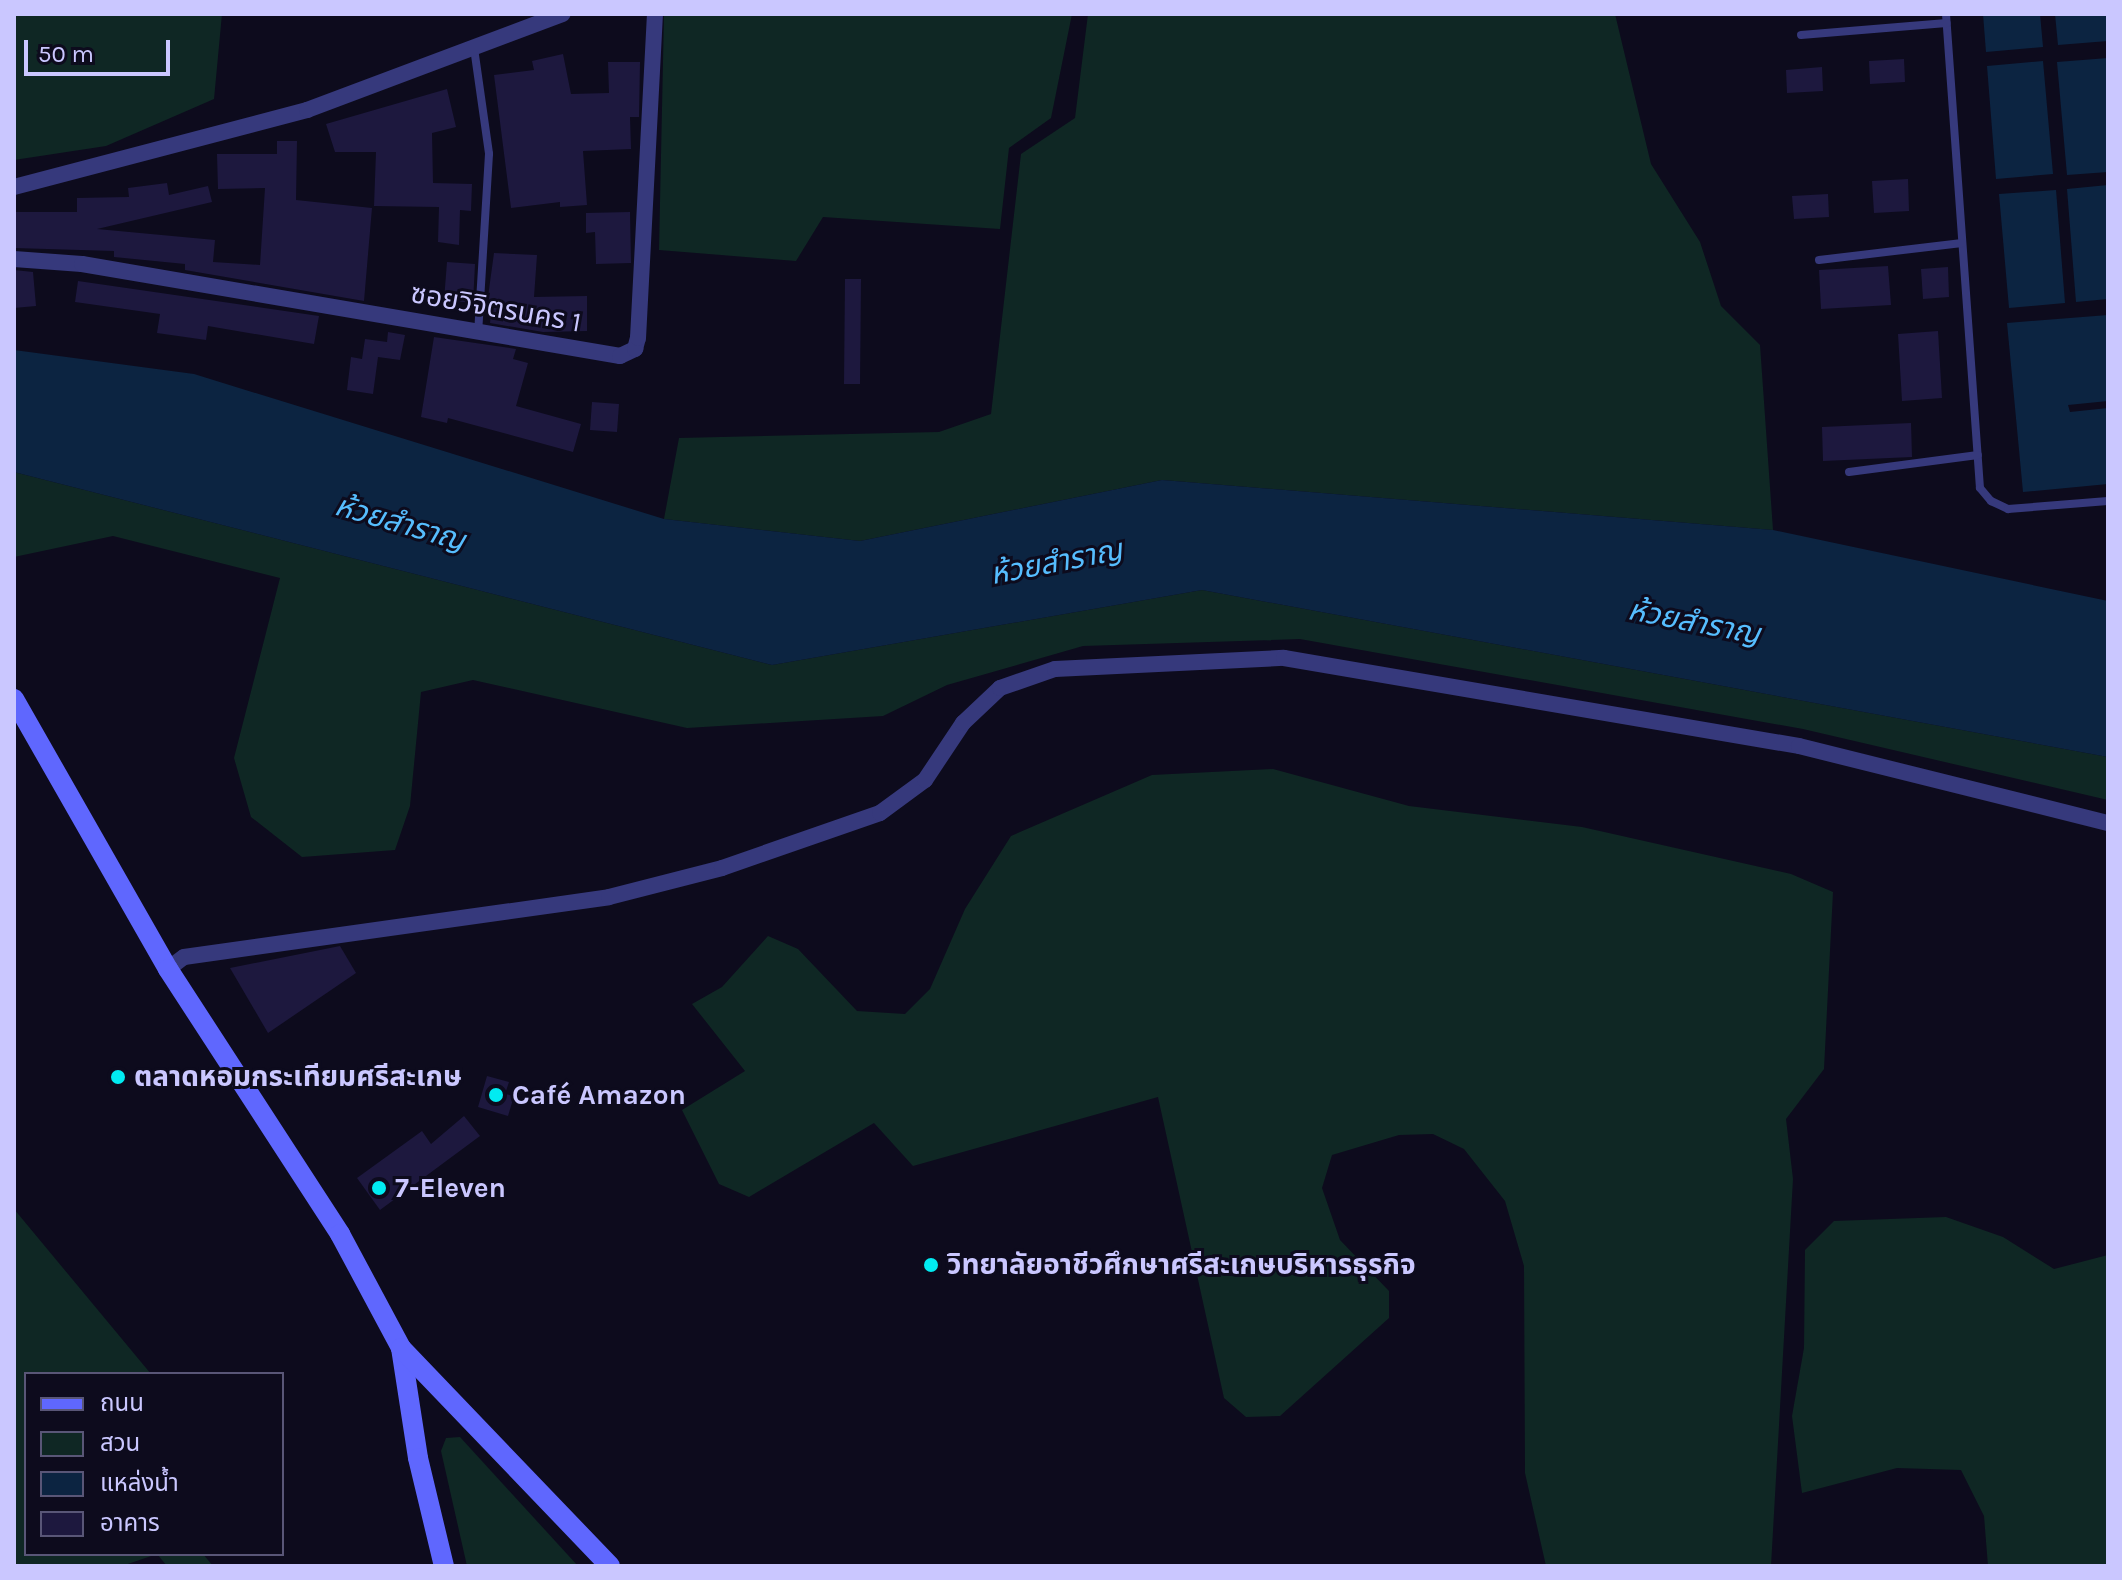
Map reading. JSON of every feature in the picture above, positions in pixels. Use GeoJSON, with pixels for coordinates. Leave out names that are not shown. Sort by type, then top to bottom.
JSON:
{"type":"FeatureCollection","features":[{"type":"Feature","properties":{"kind":"street"},"geometry":{"type":"LineString","coordinates":[[14,187],[307,110],[563,14]]}},
{"type":"Feature","properties":{"kind":"street","name":"ซอยวิจิตรนคร 1"},"geometry":{"type":"LineString","coordinates":[[14,259],[82,264],[620,356],[635,349],[655,14]]}},
{"type":"Feature","properties":{"kind":"street"},"geometry":{"type":"LineString","coordinates":[[168,969],[184,957],[609,897],[722,868],[880,813],[925,780],[963,723],[1000,688],[1055,669],[1284,658],[1799,746],[2108,823]]}},
{"type":"Feature","properties":{"kind":"street"},"geometry":{"type":"LineString","coordinates":[[14,699],[168,969],[340,1234],[401,1348],[610,1566]]}},
{"type":"Feature","properties":{"kind":"street"},"geometry":{"type":"LineString","coordinates":[[401,1348],[418,1458],[444,1566]]}},
{"type":"Feature","properties":{"kind":"lane"},"geometry":{"type":"LineString","coordinates":[[1801,35],[1946,19],[1980,488],[1991,501],[2008,509],[2108,501]]}},
{"type":"Feature","properties":{"kind":"lane"},"geometry":{"type":"LineString","coordinates":[[474,48],[489,154],[478,332]]}},
{"type":"Feature","properties":{"kind":"lane"},"geometry":{"type":"LineString","coordinates":[[1819,260],[1962,243]]}},
{"type":"Feature","properties":{"kind":"lane"},"geometry":{"type":"LineString","coordinates":[[1849,472],[1978,455]]}},
{"type":"Feature","properties":{"kind":"green space"},"geometry":{"type":"Polygon","coordinates":[[[14,14],[222,14],[214,99],[106,146],[14,160],[14,14]]]}},
{"type":"Feature","properties":{"kind":"green space"},"geometry":{"type":"Polygon","coordinates":[[[664,14],[1072,14],[1051,118],[1009,148],[1000,229],[823,217],[796,261],[659,250],[664,14]]]}},
{"type":"Feature","properties":{"kind":"green space"},"geometry":{"type":"Polygon","coordinates":[[[1088,14],[1615,14],[1651,164],[1700,242],[1721,306],[1760,345],[1773,530],[1162,480],[860,541],[664,519],[679,438],[939,432],[991,414],[1021,154],[1075,118],[1088,14]]]}},
{"type":"Feature","properties":{"kind":"green space"},"geometry":{"type":"Polygon","coordinates":[[[14,472],[772,665],[1202,590],[2108,757],[2108,800],[1803,729],[1300,639],[1083,646],[947,685],[883,716],[687,728],[473,680],[421,692],[410,806],[395,850],[302,857],[251,817],[234,758],[280,578],[113,536],[14,557],[14,472]]]}},
{"type":"Feature","properties":{"kind":"green space"},"geometry":{"type":"Polygon","coordinates":[[[1273,769],[1409,806],[1582,827],[1791,874],[1833,892],[1824,1069],[1786,1119],[1793,1179],[1771,1566],[1546,1566],[1525,1473],[1524,1266],[1505,1201],[1464,1149],[1433,1134],[1399,1135],[1332,1155],[1322,1188],[1340,1240],[1389,1291],[1389,1318],[1280,1416],[1246,1417],[1224,1398],[1158,1097],[913,1166],[874,1123],[749,1197],[719,1184],[682,1110],[745,1071],[692,1004],[722,987],[768,936],[798,949],[857,1011],[905,1014],[930,989],[965,909],[1011,836],[1152,775],[1273,769]]]}},
{"type":"Feature","properties":{"kind":"green space"},"geometry":{"type":"Polygon","coordinates":[[[14,1209],[149,1372],[24,1372],[24,1556],[151,1556],[122,1566],[14,1566],[14,1209]]]}},
{"type":"Feature","properties":{"kind":"green space"},"geometry":{"type":"Polygon","coordinates":[[[1946,1217],[2003,1237],[2054,1269],[2108,1255],[2108,1566],[1988,1566],[1984,1516],[1961,1470],[1897,1468],[1802,1493],[1792,1416],[1804,1348],[1805,1250],[1834,1221],[1946,1217]]]}},
{"type":"Feature","properties":{"kind":"green space"},"geometry":{"type":"Polygon","coordinates":[[[460,1437],[578,1566],[467,1566],[441,1451],[446,1438],[460,1437]]]}},
{"type":"Feature","properties":{"kind":"green space"},"geometry":{"type":"Polygon","coordinates":[[[159,1556],[205,1556],[213,1566],[167,1566],[159,1556]]]}},
{"type":"Feature","properties":{"kind":"water"},"geometry":{"type":"Polygon","coordinates":[[[1983,14],[2040,14],[2043,47],[1986,52],[1983,14]]]}},
{"type":"Feature","properties":{"kind":"water"},"geometry":{"type":"Polygon","coordinates":[[[2055,14],[2108,14],[2108,41],[2058,45],[2055,14]]]}},
{"type":"Feature","properties":{"kind":"water"},"geometry":{"type":"Polygon","coordinates":[[[2108,58],[2108,172],[2067,175],[2057,62],[2108,58]]]}},
{"type":"Feature","properties":{"kind":"water"},"geometry":{"type":"Polygon","coordinates":[[[2043,61],[2053,174],[1996,179],[1987,66],[2043,61]]]}},
{"type":"Feature","properties":{"kind":"water"},"geometry":{"type":"Polygon","coordinates":[[[2108,185],[2108,299],[2076,302],[2067,189],[2108,185]]]}},
{"type":"Feature","properties":{"kind":"water"},"geometry":{"type":"Polygon","coordinates":[[[2056,190],[2065,303],[2009,308],[1999,194],[2056,190]]]}},
{"type":"Feature","properties":{"kind":"water"},"geometry":{"type":"Polygon","coordinates":[[[2108,315],[2108,401],[2068,405],[2070,412],[2108,408],[2108,484],[2023,492],[2007,323],[2108,315]]]}},
{"type":"Feature","properties":{"kind":"water","name":"ห้วยสำราญ"},"geometry":{"type":"Polygon","coordinates":[[[14,350],[194,374],[664,519],[860,541],[1162,480],[1773,530],[2108,601],[2108,757],[1202,590],[772,665],[14,472],[14,350]]]}},
{"type":"Feature","properties":{"kind":"building"},"geometry":{"type":"Polygon","coordinates":[[[563,54],[571,94],[609,93],[608,62],[640,62],[639,117],[630,117],[631,149],[583,151],[587,205],[560,207],[560,202],[511,208],[494,75],[534,70],[532,61],[563,54]]]}},
{"type":"Feature","properties":{"kind":"building"},"geometry":{"type":"Polygon","coordinates":[[[1904,59],[1905,82],[1870,84],[1869,61],[1904,59]]]}},
{"type":"Feature","properties":{"kind":"building"},"geometry":{"type":"Polygon","coordinates":[[[1822,67],[1823,91],[1787,93],[1786,70],[1822,67]]]}},
{"type":"Feature","properties":{"kind":"building"},"geometry":{"type":"Polygon","coordinates":[[[447,89],[456,127],[432,133],[433,183],[472,184],[471,211],[460,210],[459,245],[438,242],[439,207],[374,206],[376,152],[335,152],[326,124],[447,89]]]}},
{"type":"Feature","properties":{"kind":"building"},"geometry":{"type":"Polygon","coordinates":[[[277,141],[297,141],[296,200],[372,208],[364,301],[185,270],[185,264],[114,257],[114,251],[14,248],[14,212],[77,212],[77,198],[129,197],[128,188],[167,183],[169,195],[208,186],[212,202],[97,229],[215,240],[213,262],[260,265],[265,188],[218,189],[217,154],[277,154],[277,141]]]}},
{"type":"Feature","properties":{"kind":"building"},"geometry":{"type":"Polygon","coordinates":[[[1908,179],[1909,211],[1874,213],[1872,181],[1908,179]]]}},
{"type":"Feature","properties":{"kind":"building"},"geometry":{"type":"Polygon","coordinates":[[[1828,194],[1829,217],[1794,219],[1792,196],[1828,194]]]}},
{"type":"Feature","properties":{"kind":"building"},"geometry":{"type":"Polygon","coordinates":[[[630,212],[631,263],[596,264],[595,232],[586,233],[586,213],[630,212]]]}},
{"type":"Feature","properties":{"kind":"building"},"geometry":{"type":"Polygon","coordinates":[[[494,253],[537,255],[534,297],[587,296],[587,331],[543,332],[490,323],[492,304],[487,304],[494,253]]]}},
{"type":"Feature","properties":{"kind":"building"},"geometry":{"type":"Polygon","coordinates":[[[447,262],[475,264],[473,303],[444,300],[447,262]]]}},
{"type":"Feature","properties":{"kind":"building"},"geometry":{"type":"Polygon","coordinates":[[[1888,266],[1891,305],[1821,309],[1819,270],[1888,266]]]}},
{"type":"Feature","properties":{"kind":"building"},"geometry":{"type":"Polygon","coordinates":[[[1948,267],[1949,297],[1923,299],[1921,269],[1948,267]]]}},
{"type":"Feature","properties":{"kind":"building"},"geometry":{"type":"Polygon","coordinates":[[[14,270],[33,272],[36,306],[14,308],[14,270]]]}},
{"type":"Feature","properties":{"kind":"building"},"geometry":{"type":"Polygon","coordinates":[[[845,279],[861,279],[860,384],[844,384],[845,279]]]}},
{"type":"Feature","properties":{"kind":"building"},"geometry":{"type":"Polygon","coordinates":[[[78,281],[319,316],[314,344],[208,326],[206,340],[157,333],[160,314],[75,302],[78,281]]]}},
{"type":"Feature","properties":{"kind":"building"},"geometry":{"type":"Polygon","coordinates":[[[1938,331],[1942,398],[1902,401],[1898,334],[1938,331]]]}},
{"type":"Feature","properties":{"kind":"building"},"geometry":{"type":"Polygon","coordinates":[[[388,332],[405,335],[400,360],[378,357],[373,394],[347,390],[351,357],[362,359],[365,339],[387,342],[388,332]]]}},
{"type":"Feature","properties":{"kind":"building"},"geometry":{"type":"Polygon","coordinates":[[[434,337],[516,349],[513,359],[528,363],[516,406],[581,424],[573,452],[448,418],[447,423],[421,417],[434,337]]]}},
{"type":"Feature","properties":{"kind":"building"},"geometry":{"type":"Polygon","coordinates":[[[592,402],[619,404],[617,432],[590,430],[592,402]]]}},
{"type":"Feature","properties":{"kind":"building"},"geometry":{"type":"Polygon","coordinates":[[[1911,423],[1912,457],[1823,461],[1822,427],[1911,423]]]}},
{"type":"Feature","properties":{"kind":"building"},"geometry":{"type":"Polygon","coordinates":[[[340,946],[356,973],[268,1033],[230,968],[340,946]]]}},
{"type":"Feature","properties":{"kind":"building","name":"Café Amazon"},"geometry":{"type":"Polygon","coordinates":[[[487,1076],[509,1082],[505,1094],[514,1096],[508,1116],[478,1107],[487,1076]]]}},
{"type":"Feature","properties":{"kind":"building"},"geometry":{"type":"Polygon","coordinates":[[[464,1116],[480,1136],[380,1210],[357,1178],[422,1131],[431,1144],[464,1116]]]}},
{"type":"Feature","properties":{"kind":"place","name":"ตลาดหอมกระเทียมศรีสะเกษ"},"geometry":{"type":"Point","coordinates":[118,1077]}},
{"type":"Feature","properties":{"kind":"place","name":"Café Amazon"},"geometry":{"type":"Point","coordinates":[496,1095]}},
{"type":"Feature","properties":{"kind":"place","name":"7-Eleven"},"geometry":{"type":"Point","coordinates":[379,1188]}},
{"type":"Feature","properties":{"kind":"place","name":"วิทยาลัยอาชีวศึกษาศรีสะเกษบริหารธุรกิจ"},"geometry":{"type":"Point","coordinates":[931,1265]}}]}
